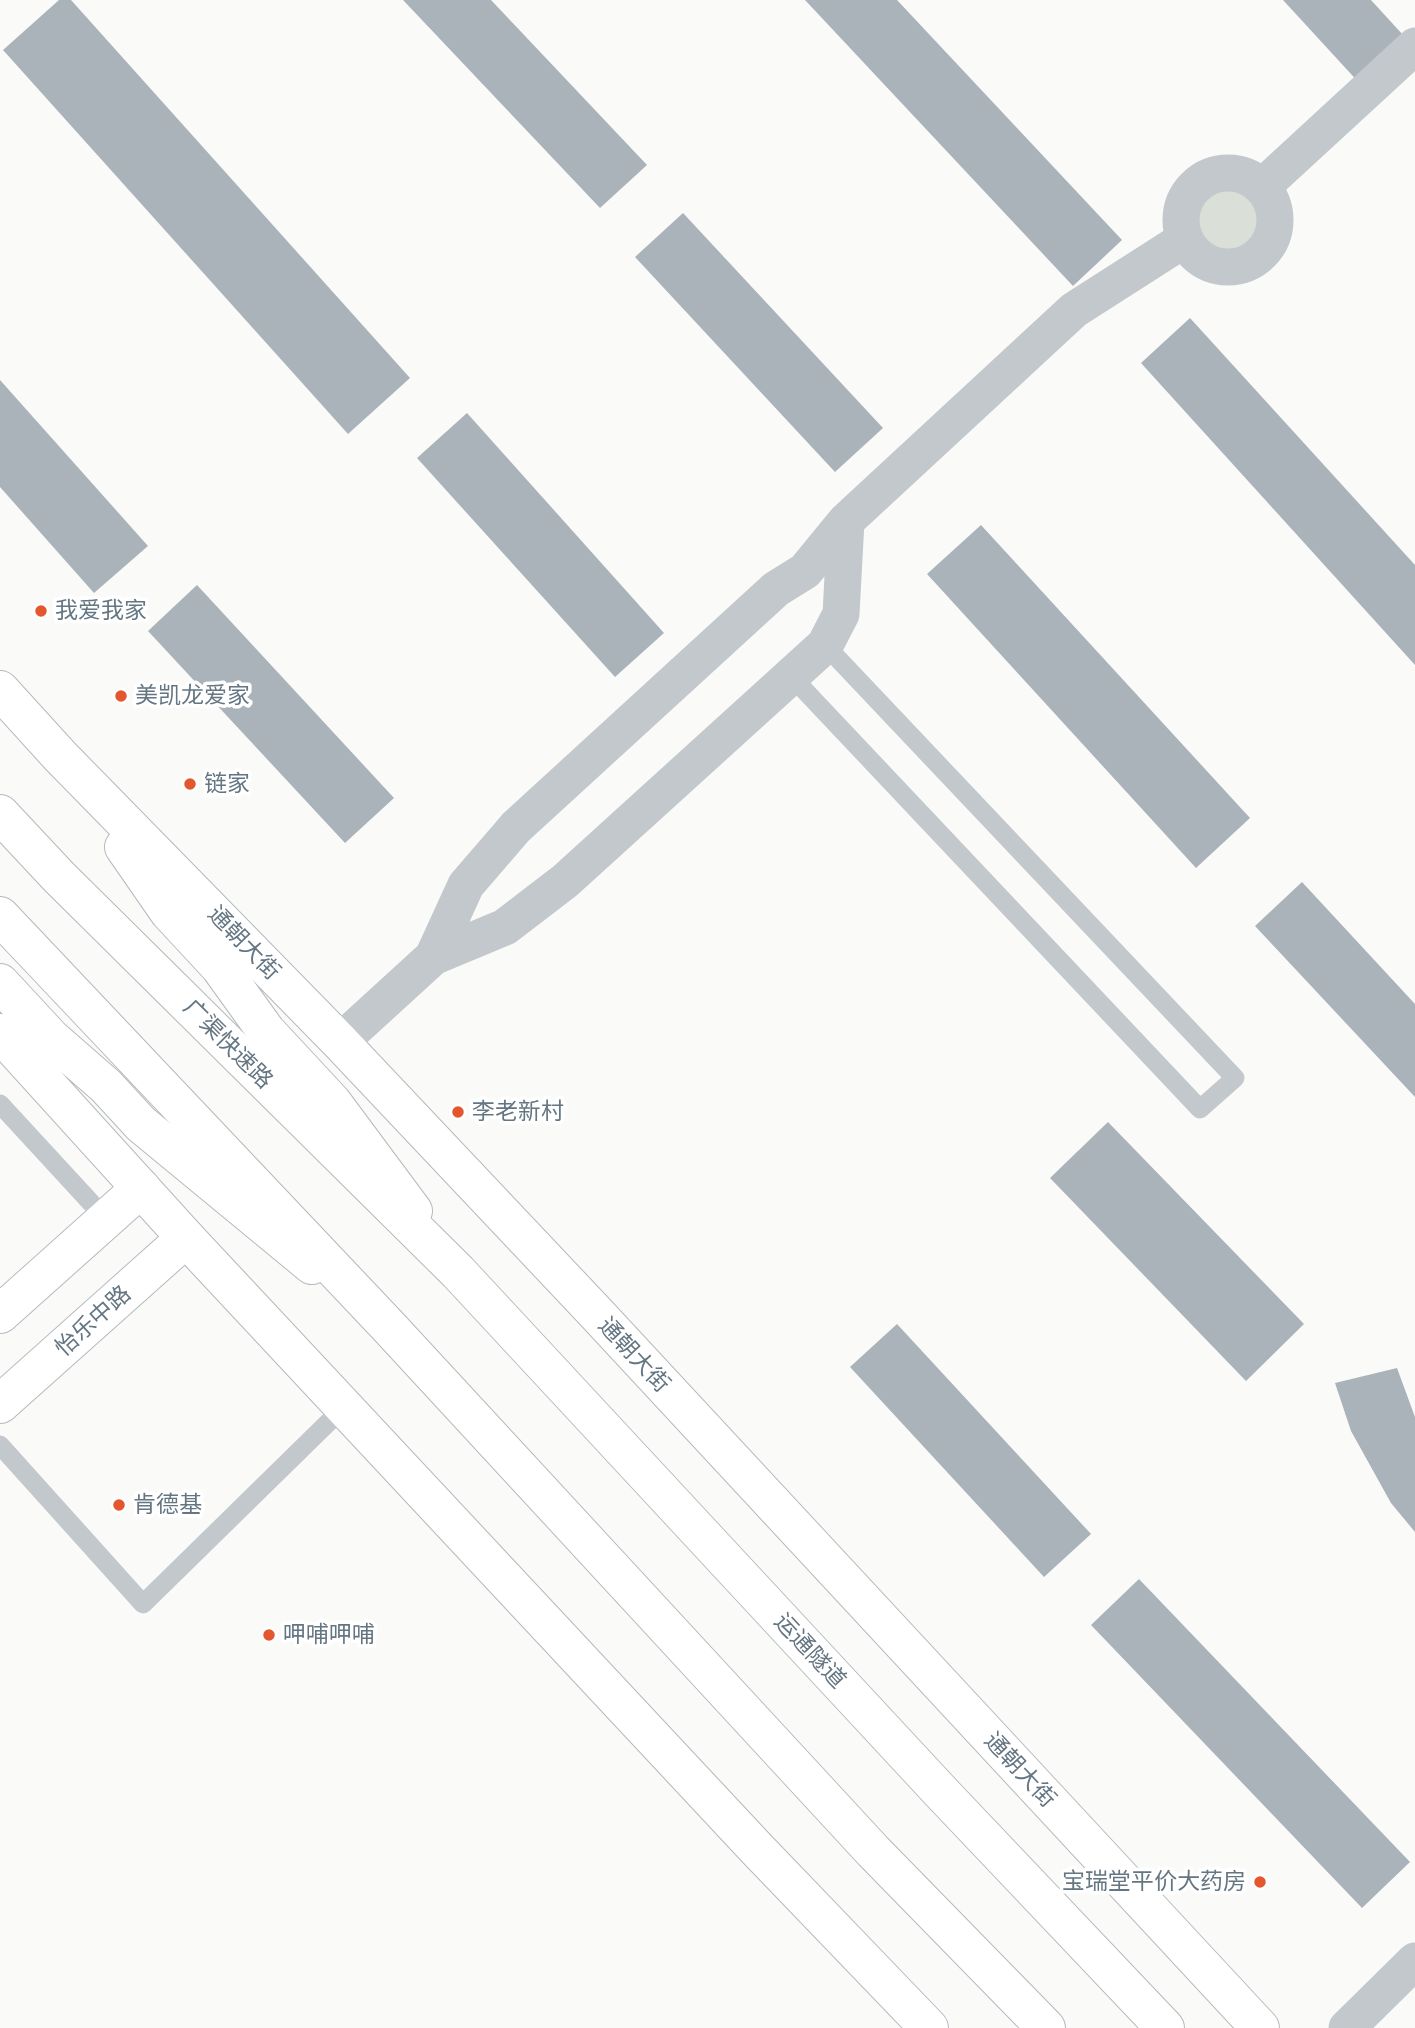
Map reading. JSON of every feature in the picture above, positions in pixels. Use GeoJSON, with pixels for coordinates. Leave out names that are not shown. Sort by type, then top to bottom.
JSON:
{"type":"FeatureCollection","features":[{"type":"Feature","properties":{"kind":"main road","name":"通朝大街"},"geometry":{"type":"LineString","coordinates":[[0,690],[60,756],[341,1042],[596,1313],[1259,2028]]}},
{"type":"Feature","properties":{"kind":"main road"},"geometry":{"type":"LineString","coordinates":[[60,756],[169,912],[220,967],[266,1031],[331,1102],[458,1272]]}},
{"type":"Feature","properties":{"kind":"main road","name":"广渠快速路"},"geometry":{"type":"LineString","coordinates":[[0,814],[59,877],[458,1272]]}},
{"type":"Feature","properties":{"kind":"main road"},"geometry":{"type":"LineString","coordinates":[[4,920],[389,1327],[873,1851],[1046,2028]]}},
{"type":"Feature","properties":{"kind":"main road"},"geometry":{"type":"LineString","coordinates":[[0,983],[51,1038],[106,1086],[141,1124],[389,1327]]}},
{"type":"Feature","properties":{"kind":"main road"},"geometry":{"type":"LineString","coordinates":[[0,1033],[186,1238],[766,1858],[929,2028]]}},
{"type":"Feature","properties":{"kind":"main road"},"geometry":{"type":"LineString","coordinates":[[0,1314],[141,1188]]}},
{"type":"Feature","properties":{"kind":"main road","name":"怡乐中路"},"geometry":{"type":"LineString","coordinates":[[0,1404],[186,1238]]}},
{"type":"Feature","properties":{"kind":"main road","name":"运通隧道"},"geometry":{"type":"LineString","coordinates":[[458,1272],[940,1791],[1165,2028]]}},
{"type":"Feature","properties":{"kind":"street"},"geometry":{"type":"LineString","coordinates":[[1262,187],[1415,46]]}},
{"type":"Feature","properties":{"kind":"street"},"geometry":{"type":"LineString","coordinates":[[1223,173],[1237,174],[1262,187],[1270,200],[1275,214],[1270,243],[1261,255],[1248,263],[1219,267],[1193,252],[1185,239],[1181,225],[1182,210],[1197,184],[1209,177],[1223,173]]}},
{"type":"Feature","properties":{"kind":"street"},"geometry":{"type":"LineString","coordinates":[[433,957],[466,885],[516,827],[776,589],[804,571],[846,521],[1074,310],[1185,239]]}},
{"type":"Feature","properties":{"kind":"street"},"geometry":{"type":"LineString","coordinates":[[341,1042],[433,957],[505,927],[565,881],[825,645],[841,614],[846,521]]}},
{"type":"Feature","properties":{"kind":"street"},"geometry":{"type":"LineString","coordinates":[[1347,2028],[1415,1961]]}},
{"type":"Feature","properties":{"kind":"lane"},"geometry":{"type":"LineString","coordinates":[[791,676],[1200,1109],[1235,1078],[825,645]]}},
{"type":"Feature","properties":{"kind":"lane"},"geometry":{"type":"LineString","coordinates":[[0,1104],[106,1219]]}},
{"type":"Feature","properties":{"kind":"lane"},"geometry":{"type":"LineString","coordinates":[[0,1445],[143,1604],[344,1407]]}},
{"type":"Feature","properties":{"kind":"shaded area"},"geometry":{"type":"Polygon","coordinates":[[[1222,191],[1234,191],[1250,199],[1256,209],[1256,233],[1250,243],[1234,251],[1222,251],[1206,243],[1198,227],[1198,215],[1206,199],[1222,191]]]}},
{"type":"Feature","properties":{"kind":"building"},"geometry":{"type":"Polygon","coordinates":[[[59,0],[71,0],[410,378],[348,434],[3,50],[59,0]]]}},
{"type":"Feature","properties":{"kind":"building"},"geometry":{"type":"Polygon","coordinates":[[[403,0],[491,0],[647,165],[600,208],[403,0]]]}},
{"type":"Feature","properties":{"kind":"building"},"geometry":{"type":"Polygon","coordinates":[[[805,0],[897,0],[1122,240],[1073,286],[805,0]]]}},
{"type":"Feature","properties":{"kind":"building"},"geometry":{"type":"Polygon","coordinates":[[[1283,0],[1371,0],[1414,47],[1362,86],[1283,0]]]}},
{"type":"Feature","properties":{"kind":"building"},"geometry":{"type":"Polygon","coordinates":[[[683,213],[883,428],[835,472],[635,257],[683,213]]]}},
{"type":"Feature","properties":{"kind":"building"},"geometry":{"type":"Polygon","coordinates":[[[1190,318],[1415,565],[1415,665],[1141,363],[1190,318]]]}},
{"type":"Feature","properties":{"kind":"building"},"geometry":{"type":"Polygon","coordinates":[[[0,380],[148,546],[94,593],[0,487],[0,380]]]}},
{"type":"Feature","properties":{"kind":"building"},"geometry":{"type":"Polygon","coordinates":[[[467,413],[664,633],[615,677],[417,458],[467,413]]]}},
{"type":"Feature","properties":{"kind":"building"},"geometry":{"type":"Polygon","coordinates":[[[981,525],[1250,818],[1196,868],[927,574],[981,525]]]}},
{"type":"Feature","properties":{"kind":"building"},"geometry":{"type":"Polygon","coordinates":[[[197,585],[394,798],[345,843],[148,631],[197,585]]]}},
{"type":"Feature","properties":{"kind":"building"},"geometry":{"type":"Polygon","coordinates":[[[1302,882],[1415,1004],[1415,1097],[1255,926],[1302,882]]]}},
{"type":"Feature","properties":{"kind":"building"},"geometry":{"type":"Polygon","coordinates":[[[1108,1122],[1304,1324],[1246,1381],[1050,1178],[1108,1122]]]}},
{"type":"Feature","properties":{"kind":"building"},"geometry":{"type":"Polygon","coordinates":[[[897,1324],[1091,1534],[1044,1577],[850,1367],[897,1324]]]}},
{"type":"Feature","properties":{"kind":"building"},"geometry":{"type":"Polygon","coordinates":[[[1397,1368],[1415,1417],[1415,1532],[1391,1503],[1351,1431],[1335,1383],[1397,1368]]]}},
{"type":"Feature","properties":{"kind":"building"},"geometry":{"type":"Polygon","coordinates":[[[1139,1579],[1410,1862],[1362,1908],[1091,1625],[1139,1579]]]}},
{"type":"Feature","properties":{"kind":"place","name":"我爱我家"},"geometry":{"type":"Point","coordinates":[41,611]}},
{"type":"Feature","properties":{"kind":"place","name":"美凯龙爱家"},"geometry":{"type":"Point","coordinates":[121,696]}},
{"type":"Feature","properties":{"kind":"place","name":"链家"},"geometry":{"type":"Point","coordinates":[190,784]}},
{"type":"Feature","properties":{"kind":"place","name":"李老新村"},"geometry":{"type":"Point","coordinates":[458,1112]}},
{"type":"Feature","properties":{"kind":"place","name":"肯德基"},"geometry":{"type":"Point","coordinates":[119,1505]}},
{"type":"Feature","properties":{"kind":"place","name":"呷哺呷哺"},"geometry":{"type":"Point","coordinates":[269,1635]}},
{"type":"Feature","properties":{"kind":"place","name":"宝瑞堂平价大药房"},"geometry":{"type":"Point","coordinates":[1260,1882]}}]}
